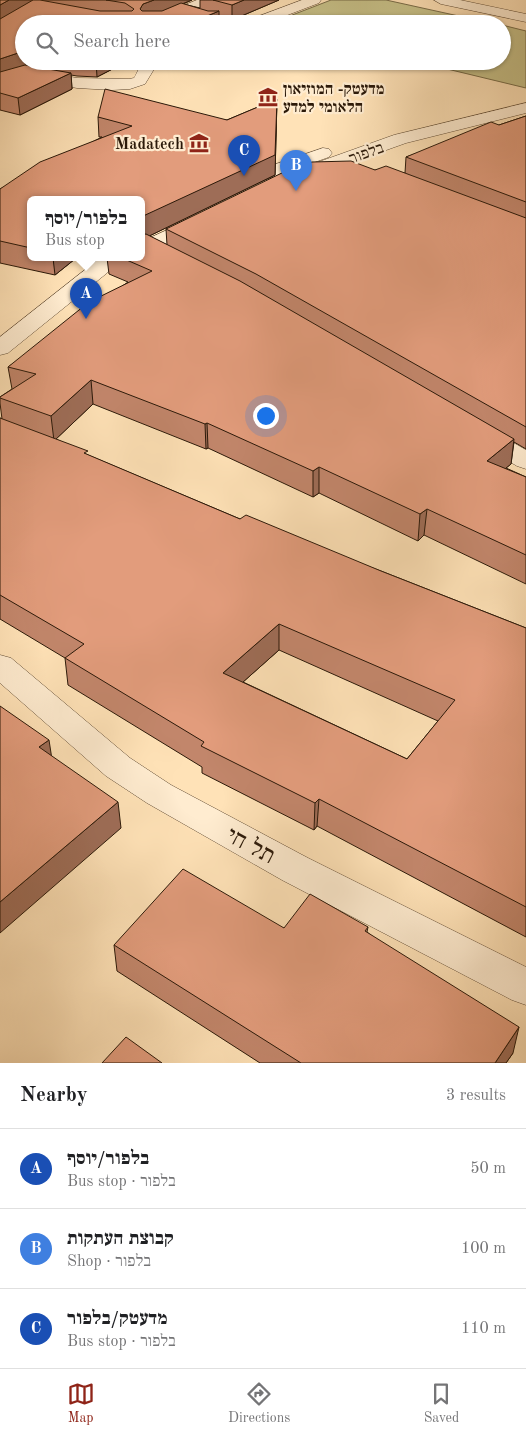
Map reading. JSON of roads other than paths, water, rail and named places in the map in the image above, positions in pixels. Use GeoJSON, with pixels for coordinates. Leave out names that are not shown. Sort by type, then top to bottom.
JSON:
{"type":"FeatureCollection","features":[{"type":"Feature","properties":{"kind":"street"},"geometry":{"type":"LineString","coordinates":[[174,15],[209,0]]}},
{"type":"Feature","properties":{"kind":"street"},"geometry":{"type":"LineString","coordinates":[[275,15],[314,0]]}},
{"type":"Feature","properties":{"kind":"street"},"geometry":{"type":"LineString","coordinates":[[442,0],[526,18]]}},
{"type":"Feature","properties":{"kind":"street"},"geometry":{"type":"LineString","coordinates":[[182,12],[193,15]]}},
{"type":"Feature","properties":{"kind":"street"},"geometry":{"type":"LineString","coordinates":[[0,83],[26,74],[77,83],[130,84],[140,81],[145,70]]}},
{"type":"Feature","properties":{"kind":"street","name":"בלפור"},"geometry":{"type":"LineString","coordinates":[[221,190],[254,176],[526,108]]}},
{"type":"Feature","properties":{"kind":"street"},"geometry":{"type":"LineString","coordinates":[[348,152],[371,169]]}},
{"type":"Feature","properties":{"kind":"street","name":"בלפור"},"geometry":{"type":"LineString","coordinates":[[241,200],[348,152]]}},
{"type":"Feature","properties":{"kind":"street"},"geometry":{"type":"LineString","coordinates":[[145,237],[179,212]]}},
{"type":"Feature","properties":{"kind":"street"},"geometry":{"type":"LineString","coordinates":[[145,237],[216,213]]}},
{"type":"Feature","properties":{"kind":"street"},"geometry":{"type":"LineString","coordinates":[[145,239],[170,258]]}},
{"type":"Feature","properties":{"kind":"street"},"geometry":{"type":"LineString","coordinates":[[0,347],[105,263]]}},
{"type":"Feature","properties":{"kind":"street"},"geometry":{"type":"LineString","coordinates":[[458,422],[526,462]]}},
{"type":"Feature","properties":{"kind":"street","name":"תל חי"},"geometry":{"type":"LineString","coordinates":[[0,666],[118,766],[160,794],[294,869],[526,988]]}},
{"type":"Feature","properties":{"kind":"place","name":"מדעטק- המוזיאון הלאומי למדע"},"geometry":{"type":"Point","coordinates":[268,97]}},
{"type":"Feature","properties":{"kind":"place","name":"Madatech"},"geometry":{"type":"Point","coordinates":[199,143]}},
{"type":"Feature","properties":{"kind":"place","name":"מדעטק/בלפור"},"geometry":{"type":"Point","coordinates":[244,176]}},
{"type":"Feature","properties":{"kind":"place","name":"קבוצת העתקות"},"geometry":{"type":"Point","coordinates":[296,191]}},
{"type":"Feature","properties":{"kind":"place","name":"בלפור/יוסף"},"geometry":{"type":"Point","coordinates":[86,319]}}]}
